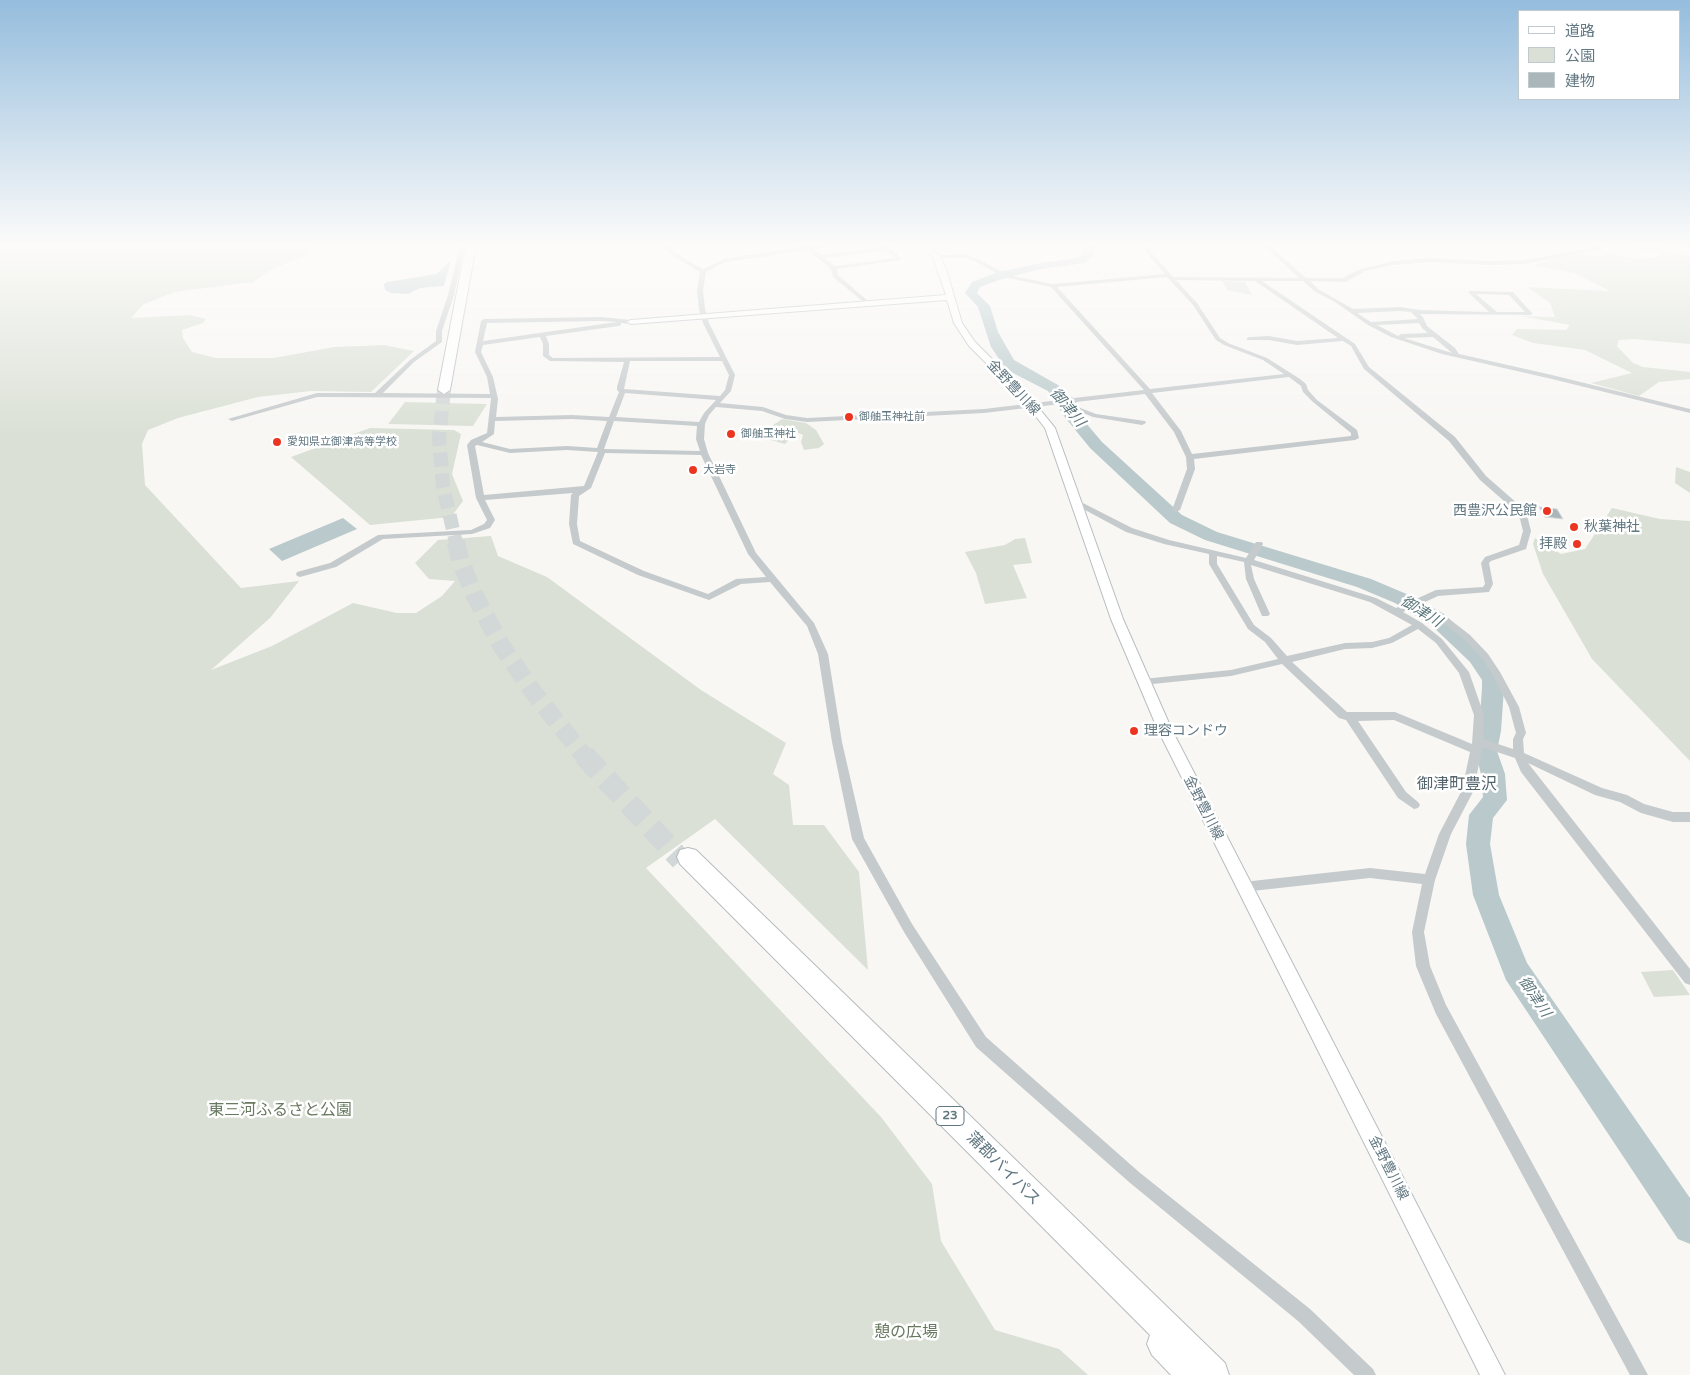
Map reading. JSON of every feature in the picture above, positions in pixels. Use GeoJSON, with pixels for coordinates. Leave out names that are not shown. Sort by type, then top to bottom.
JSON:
{"type":"FeatureCollection","features":[{"type":"Feature","properties":{"kind":"highway"},"geometry":{"type":"LineString","coordinates":[[447,389],[461,309]]}},
{"type":"Feature","properties":{"kind":"highway","name":"蒲郡バイパス"},"geometry":{"type":"LineString","coordinates":[[1194,1375],[685,858],[1213,1375]]}},
{"type":"Feature","properties":{"kind":"main road"},"geometry":{"type":"LineString","coordinates":[[631,322],[783,309]]}},
{"type":"Feature","properties":{"kind":"main road","name":"金野豊川線"},"geometry":{"type":"LineString","coordinates":[[953,309],[958,323],[972,344],[1037,403],[1050,428],[1117,619],[1143,682],[1243,887],[1493,1375]]}},
{"type":"Feature","properties":{"kind":"street"},"geometry":{"type":"LineString","coordinates":[[378,394],[412,361],[439,342],[439,331],[446,309]]}},
{"type":"Feature","properties":{"kind":"street"},"geometry":{"type":"LineString","coordinates":[[703,309],[704,316],[725,359],[732,380],[728,391],[714,405],[700,424],[700,439],[704,453],[752,554],[811,625],[823,654],[837,742],[858,839],[908,928],[981,1042],[1134,1176],[1304,1315],[1367,1375]]}},
{"type":"Feature","properties":{"kind":"street"},"geometry":{"type":"LineString","coordinates":[[1074,309],[1148,391],[1149,396],[1177,431],[1190,457],[1191,469],[1188,482],[1176,510]]}},
{"type":"Feature","properties":{"kind":"street"},"geometry":{"type":"LineString","coordinates":[[1190,457],[1355,438],[1354,432],[1305,391],[1304,385],[1265,359],[1218,339],[1195,309]]}},
{"type":"Feature","properties":{"kind":"street"},"geometry":{"type":"LineString","coordinates":[[1301,309],[1356,348],[1366,368],[1452,439],[1483,478],[1515,506],[1524,519],[1527,531],[1523,548],[1488,559],[1485,563],[1489,584],[1486,590],[1443,592],[1398,610]]}},
{"type":"Feature","properties":{"kind":"street"},"geometry":{"type":"LineString","coordinates":[[1349,309],[1370,324],[1394,336],[1457,357],[1552,377],[1690,411]]}},
{"type":"Feature","properties":{"kind":"street"},"geometry":{"type":"LineString","coordinates":[[1352,311],[1396,309]]}},
{"type":"Feature","properties":{"kind":"street"},"geometry":{"type":"LineString","coordinates":[[1401,309],[1414,312],[1530,314],[1526,309]]}},
{"type":"Feature","properties":{"kind":"street"},"geometry":{"type":"LineString","coordinates":[[1490,309],[1495,314]]}},
{"type":"Feature","properties":{"kind":"street"},"geometry":{"type":"LineString","coordinates":[[1414,312],[1422,321],[1424,327],[1453,349],[1457,357]]}},
{"type":"Feature","properties":{"kind":"street"},"geometry":{"type":"LineString","coordinates":[[300,574],[334,565],[381,537],[472,532],[487,526],[491,520],[480,498],[471,445],[490,434],[492,419],[494,396],[490,377],[478,352],[484,321],[601,319],[631,322]]}},
{"type":"Feature","properties":{"kind":"street"},"geometry":{"type":"LineString","coordinates":[[1370,324],[1422,321]]}},
{"type":"Feature","properties":{"kind":"street"},"geometry":{"type":"LineString","coordinates":[[481,343],[631,322]]}},
{"type":"Feature","properties":{"kind":"street"},"geometry":{"type":"LineString","coordinates":[[542,335],[546,344],[546,356],[552,360],[725,359]]}},
{"type":"Feature","properties":{"kind":"street"},"geometry":{"type":"LineString","coordinates":[[1394,336],[1435,335]]}},
{"type":"Feature","properties":{"kind":"street"},"geometry":{"type":"LineString","coordinates":[[1249,339],[1269,338],[1297,343],[1345,339]]}},
{"type":"Feature","properties":{"kind":"street"},"geometry":{"type":"LineString","coordinates":[[627,361],[620,387],[624,391],[721,398]]}},
{"type":"Feature","properties":{"kind":"street"},"geometry":{"type":"LineString","coordinates":[[714,405],[745,406],[763,409],[790,418],[807,420],[984,411],[1037,403],[1291,375]]}},
{"type":"Feature","properties":{"kind":"street"},"geometry":{"type":"LineString","coordinates":[[480,498],[587,488],[611,420],[624,391]]}},
{"type":"Feature","properties":{"kind":"street"},"geometry":{"type":"LineString","coordinates":[[232,419],[317,395],[370,397],[378,394],[494,396]]}},
{"type":"Feature","properties":{"kind":"street"},"geometry":{"type":"LineString","coordinates":[[1068,400],[1075,408],[1094,416],[1142,423]]}},
{"type":"Feature","properties":{"kind":"street"},"geometry":{"type":"LineString","coordinates":[[492,419],[528,417],[700,424]]}},
{"type":"Feature","properties":{"kind":"street"},"geometry":{"type":"LineString","coordinates":[[474,442],[510,451],[566,448],[704,453]]}},
{"type":"Feature","properties":{"kind":"street"},"geometry":{"type":"LineString","coordinates":[[580,490],[575,495],[574,505],[573,524],[576,542],[641,573],[708,597],[739,581],[771,579]]}},
{"type":"Feature","properties":{"kind":"street"},"geometry":{"type":"LineString","coordinates":[[1076,503],[1129,530],[1249,561],[1342,589],[1398,610],[1439,641],[1452,655],[1467,678],[1480,715],[1479,745],[1468,790],[1445,834],[1429,880],[1418,932],[1423,966],[1442,1009],[1639,1375]]}},
{"type":"Feature","properties":{"kind":"street"},"geometry":{"type":"LineString","coordinates":[[1259,544],[1247,564],[1250,579],[1265,614]]}},
{"type":"Feature","properties":{"kind":"street"},"geometry":{"type":"LineString","coordinates":[[1213,553],[1216,569],[1241,607],[1242,614],[1251,627],[1268,640],[1285,660],[1343,715],[1350,717],[1395,716],[1479,745],[1517,755],[1599,792],[1624,798],[1641,808],[1673,817],[1690,817]]}},
{"type":"Feature","properties":{"kind":"street"},"geometry":{"type":"LineString","coordinates":[[1416,602],[1445,620],[1467,637],[1497,674],[1514,707],[1521,733],[1518,739],[1517,755],[1525,768],[1690,979]]}},
{"type":"Feature","properties":{"kind":"street"},"geometry":{"type":"LineString","coordinates":[[1143,682],[1231,673],[1345,646],[1392,640],[1419,625]]}},
{"type":"Feature","properties":{"kind":"street"},"geometry":{"type":"LineString","coordinates":[[1350,717],[1388,776],[1402,795],[1414,805]]}},
{"type":"Feature","properties":{"kind":"street"},"geometry":{"type":"LineString","coordinates":[[1243,887],[1370,873],[1429,880]]}},
{"type":"Feature","properties":{"kind":"green space"},"geometry":{"type":"Polygon","coordinates":[[[0,309],[139,309],[131,318],[190,315],[206,319],[203,323],[182,330],[183,338],[192,352],[216,358],[274,358],[334,347],[384,345],[414,351],[371,392],[311,391],[258,397],[178,418],[148,430],[142,444],[145,485],[241,588],[299,581],[270,618],[211,670],[272,646],[353,603],[397,613],[416,613],[442,596],[455,581],[429,579],[415,563],[438,540],[491,536],[498,556],[547,577],[701,690],[786,743],[773,774],[789,785],[793,825],[824,825],[859,872],[868,970],[715,819],[646,868],[881,1117],[932,1184],[941,1241],[995,1330],[1059,1349],[1088,1375],[0,1375],[0,309]]]}},
{"type":"Feature","properties":{"kind":"green space"},"geometry":{"type":"Polygon","coordinates":[[[1552,309],[1690,309],[1690,344],[1634,339],[1619,340],[1617,346],[1633,363],[1643,367],[1690,372],[1690,379],[1659,382],[1639,396],[1591,383],[1632,373],[1585,350],[1533,343],[1512,335],[1517,329],[1566,330],[1570,325],[1521,316],[1555,317],[1552,309]]]}},
{"type":"Feature","properties":{"kind":"green space"},"geometry":{"type":"Polygon","coordinates":[[[405,402],[487,404],[473,426],[388,424],[405,402]]]}},
{"type":"Feature","properties":{"kind":"green space"},"geometry":{"type":"Polygon","coordinates":[[[782,419],[806,423],[816,430],[824,444],[819,448],[804,450],[801,442],[803,435],[796,432],[785,444],[757,436],[782,419]]]}},
{"type":"Feature","properties":{"kind":"green space"},"geometry":{"type":"Polygon","coordinates":[[[370,428],[454,430],[461,434],[452,474],[463,501],[451,517],[370,525],[291,457],[370,428]]]}},
{"type":"Feature","properties":{"kind":"green space"},"geometry":{"type":"Polygon","coordinates":[[[1676,467],[1690,472],[1690,493],[1675,483],[1676,467]]]}},
{"type":"Feature","properties":{"kind":"green space"},"geometry":{"type":"Polygon","coordinates":[[[1612,508],[1660,519],[1690,521],[1690,761],[1592,659],[1543,574],[1533,544],[1535,538],[1561,554],[1585,549],[1612,508]]]}},
{"type":"Feature","properties":{"kind":"green space"},"geometry":{"type":"Polygon","coordinates":[[[1025,538],[1032,563],[1013,565],[1027,598],[985,604],[976,573],[965,552],[1005,545],[1015,539],[1025,538]]]}},
{"type":"Feature","properties":{"kind":"green space"},"geometry":{"type":"Polygon","coordinates":[[[1673,970],[1690,995],[1654,997],[1641,972],[1673,970]]]}},
{"type":"Feature","properties":{"kind":"shaded area"},"geometry":{"type":"Polygon","coordinates":[[[343,518],[357,529],[282,561],[269,549],[343,518]]]}},
{"type":"Feature","properties":{"kind":"building","name":"西豊沢公民館"},"geometry":{"type":"Polygon","coordinates":[[[1539,507],[1557,509],[1563,519],[1545,517],[1539,507]]]}},
{"type":"Feature","properties":{"kind":"waterway","name":"御津川"},"geometry":{"type":"LineString","coordinates":[[985,309],[991,332],[1009,363],[1018,370],[1053,388],[1069,413],[1096,445],[1176,519],[1211,536],[1364,583],[1402,599],[1437,619],[1477,657],[1492,679],[1493,688],[1490,731],[1486,751],[1493,774],[1495,800],[1481,815],[1478,844],[1486,895],[1516,971],[1690,1227]]}},
{"type":"Feature","properties":{"kind":"tunnel"},"geometry":{"type":"LineString","coordinates":[[444,390],[439,438],[443,486],[456,543]]}},
{"type":"Feature","properties":{"kind":"tunnel"},"geometry":{"type":"LineString","coordinates":[[456,542],[460,560],[474,594],[501,645],[534,693],[585,757]]}},
{"type":"Feature","properties":{"kind":"tunnel"},"geometry":{"type":"LineString","coordinates":[[584,755],[681,860]]}},
{"type":"Feature","properties":{"kind":"place","name":"御舳玉神社前"},"geometry":{"type":"Point","coordinates":[849,417]}},
{"type":"Feature","properties":{"kind":"place","name":"御舳玉神社"},"geometry":{"type":"Point","coordinates":[731,434]}},
{"type":"Feature","properties":{"kind":"place","name":"愛知県立御津高等学校"},"geometry":{"type":"Point","coordinates":[277,442]}},
{"type":"Feature","properties":{"kind":"place","name":"大岩寺"},"geometry":{"type":"Point","coordinates":[693,470]}},
{"type":"Feature","properties":{"kind":"place","name":"西豊沢公民館"},"geometry":{"type":"Point","coordinates":[1547,511]}},
{"type":"Feature","properties":{"kind":"place","name":"秋葉神社"},"geometry":{"type":"Point","coordinates":[1574,527]}},
{"type":"Feature","properties":{"kind":"place","name":"拝殿"},"geometry":{"type":"Point","coordinates":[1577,544]}},
{"type":"Feature","properties":{"kind":"place","name":"理容コンドウ"},"geometry":{"type":"Point","coordinates":[1134,731]}},
{"type":"Feature","properties":{"kind":"district","name":"御津町豊沢"},"geometry":{"type":"Point","coordinates":[1457,785]}},
{"type":"Feature","properties":{"kind":"park label","name":"東三河ふるさと公園"},"geometry":{"type":"Point","coordinates":[280,1111]}},
{"type":"Feature","properties":{"kind":"park label","name":"憩の広場"},"geometry":{"type":"Point","coordinates":[906,1333]}}]}
